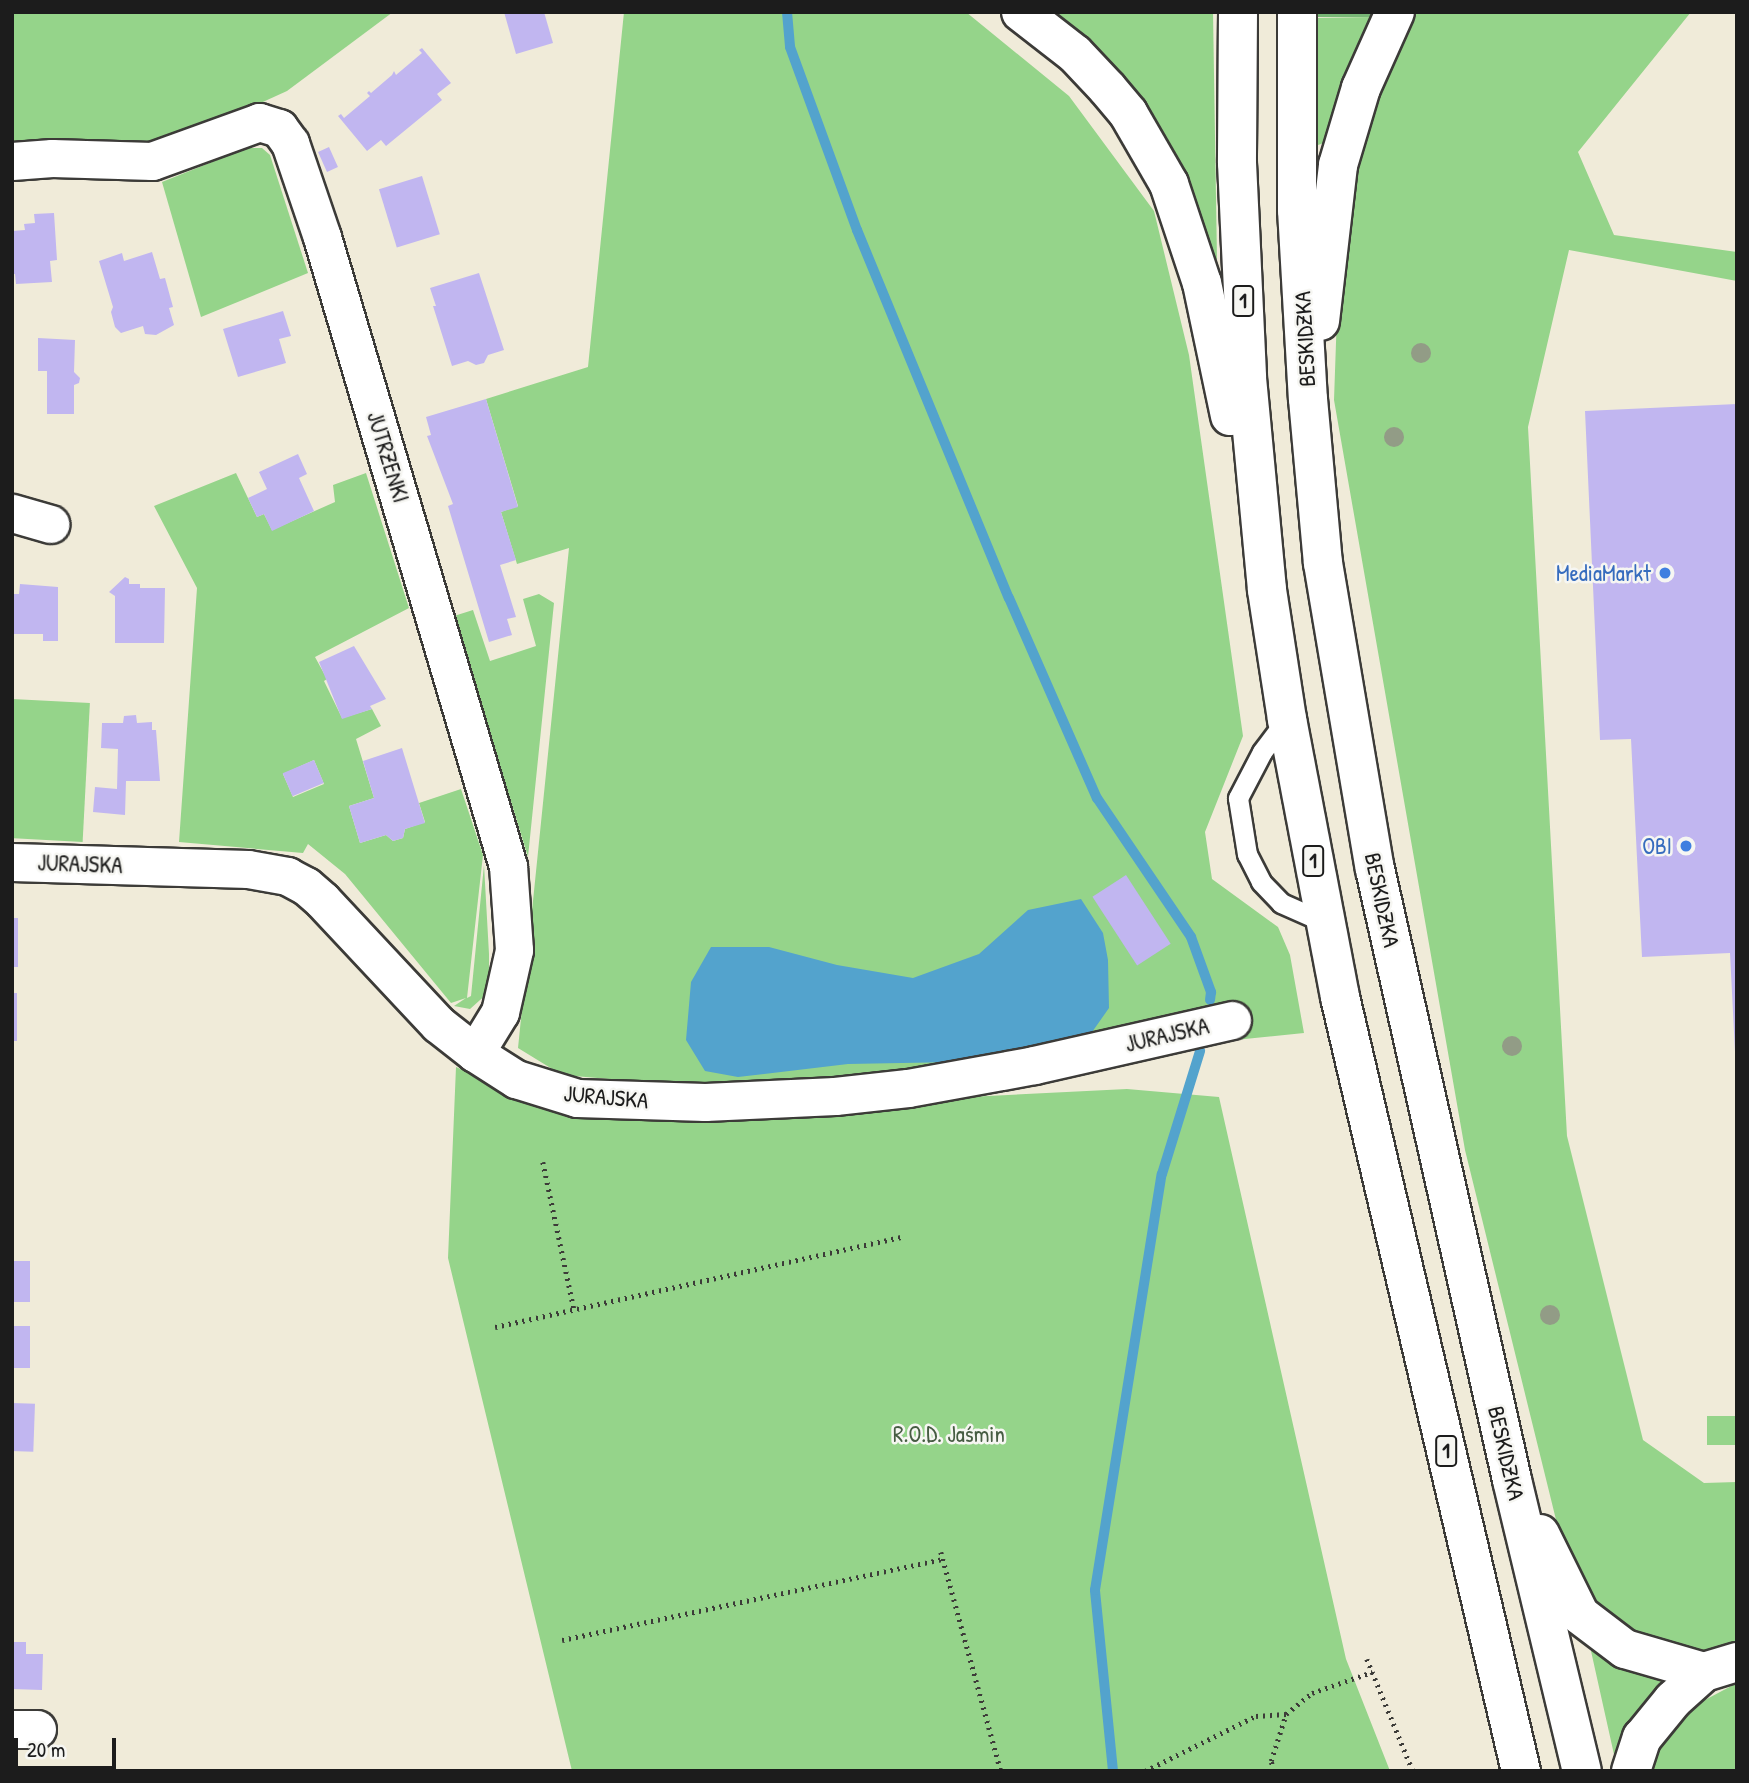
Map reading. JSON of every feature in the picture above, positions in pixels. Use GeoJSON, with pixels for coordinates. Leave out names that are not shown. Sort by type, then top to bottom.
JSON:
{"type":"FeatureCollection","features":[{"type":"Feature","properties":{"kind":"main road"},"geometry":{"type":"LineString","coordinates":[[1021,12],[1075,54],[1107,88],[1128,113],[1169,184],[1202,283],[1267,590]]}},
{"type":"Feature","properties":{"kind":"main road","name":"1"},"geometry":{"type":"LineString","coordinates":[[1237,12],[1240,259],[1254,473],[1267,590],[1287,719],[1324,922],[1521,1771]]}},
{"type":"Feature","properties":{"kind":"main road","name":"BESKIDZKA"},"geometry":{"type":"LineString","coordinates":[[1297,12],[1297,210],[1308,399],[1323,564],[1375,869],[1512,1480],[1582,1771]]}},
{"type":"Feature","properties":{"kind":"main road"},"geometry":{"type":"LineString","coordinates":[[1308,399],[1328,265],[1338,165],[1361,88],[1395,12]]}},
{"type":"Feature","properties":{"kind":"main road"},"geometry":{"type":"LineString","coordinates":[[1512,1480],[1580,1615],[1625,1649],[1720,1667]]}},
{"type":"Feature","properties":{"kind":"main road"},"geometry":{"type":"LineString","coordinates":[[1631,1771],[1642,1738],[1673,1700],[1720,1667]]}},
{"type":"Feature","properties":{"kind":"street","name":"JUTRZENKI"},"geometry":{"type":"LineString","coordinates":[[12,161],[52,158],[152,161],[259,122],[279,128],[290,143],[326,251],[508,866],[513,950],[500,1012],[475,1053]]}},
{"type":"Feature","properties":{"kind":"street"},"geometry":{"type":"LineString","coordinates":[[12,513],[50,524]]}},
{"type":"Feature","properties":{"kind":"street","name":"JURAJSKA"},"geometry":{"type":"LineString","coordinates":[[12,862],[248,869],[287,876],[306,886],[322,900],[438,1024],[475,1053],[516,1079],[577,1098],[656,1102],[823,1097],[961,1079],[1232,1020]]}},
{"type":"Feature","properties":{"kind":"lane"},"geometry":{"type":"LineString","coordinates":[[1287,719],[1262,752],[1238,798],[1247,854],[1261,881],[1281,902],[1324,922]]}},
{"type":"Feature","properties":{"kind":"path"},"geometry":{"type":"LineString","coordinates":[[543,1162],[574,1309]]}},
{"type":"Feature","properties":{"kind":"path"},"geometry":{"type":"LineString","coordinates":[[495,1327],[901,1237]]}},
{"type":"Feature","properties":{"kind":"path"},"geometry":{"type":"LineString","coordinates":[[941,1552],[1001,1771]]}},
{"type":"Feature","properties":{"kind":"path"},"geometry":{"type":"LineString","coordinates":[[562,1640],[943,1559]]}},
{"type":"Feature","properties":{"kind":"path"},"geometry":{"type":"LineString","coordinates":[[1367,1659],[1413,1771]]}},
{"type":"Feature","properties":{"kind":"path"},"geometry":{"type":"LineString","coordinates":[[1273,1771],[1271,1761],[1286,1714],[1312,1693],[1372,1672]]}},
{"type":"Feature","properties":{"kind":"path"},"geometry":{"type":"LineString","coordinates":[[1145,1771],[1256,1716],[1286,1714]]}},
{"type":"Feature","properties":{"kind":"green space"},"geometry":{"type":"Polygon","coordinates":[[[12,12],[393,12],[287,91],[195,133],[153,145],[12,150],[12,12]]]}},
{"type":"Feature","properties":{"kind":"green space"},"geometry":{"type":"Polygon","coordinates":[[[624,12],[966,12],[1069,96],[1154,211],[1189,355],[1243,736],[1205,832],[1212,879],[1278,927],[1290,955],[1304,1033],[902,1074],[693,1086],[562,1075],[518,1048],[569,548],[517,564],[501,512],[518,506],[486,399],[588,367],[624,12]]]}},
{"type":"Feature","properties":{"kind":"green space"},"geometry":{"type":"Polygon","coordinates":[[[1049,12],[1213,12],[1217,259],[1212,261],[1049,12]]]}},
{"type":"Feature","properties":{"kind":"green space"},"geometry":{"type":"Polygon","coordinates":[[[1314,12],[1374,12],[1374,17],[1314,17],[1314,12]]]}},
{"type":"Feature","properties":{"kind":"green space"},"geometry":{"type":"Polygon","coordinates":[[[1416,12],[1691,12],[1578,152],[1614,235],[1737,252],[1737,281],[1569,250],[1528,427],[1567,1136],[1643,1440],[1704,1483],[1737,1482],[1737,1645],[1697,1653],[1670,1651],[1599,1615],[1561,1540],[1465,1150],[1334,400],[1339,256],[1349,173],[1380,83],[1416,12]]]}},
{"type":"Feature","properties":{"kind":"green space"},"geometry":{"type":"Polygon","coordinates":[[[1371,17],[1350,65],[1324,143],[1318,145],[1314,115],[1314,18],[1371,17]]]}},
{"type":"Feature","properties":{"kind":"green space"},"geometry":{"type":"Polygon","coordinates":[[[247,148],[262,148],[270,155],[308,273],[201,317],[162,182],[247,148]]]}},
{"type":"Feature","properties":{"kind":"green space"},"geometry":{"type":"Polygon","coordinates":[[[236,473],[257,517],[264,514],[272,530],[335,502],[333,485],[366,473],[409,608],[315,657],[342,718],[372,709],[381,726],[356,739],[374,798],[349,806],[360,843],[386,835],[393,841],[403,838],[405,829],[425,822],[419,803],[461,789],[483,855],[467,998],[471,996],[484,865],[489,954],[489,992],[470,1009],[454,1006],[466,998],[451,1003],[345,874],[308,844],[303,853],[179,842],[197,588],[154,506],[236,473]],[[314,760],[283,774],[293,797],[324,784],[314,760]]]}},
{"type":"Feature","properties":{"kind":"green space"},"geometry":{"type":"Polygon","coordinates":[[[539,594],[554,603],[528,857],[454,616],[473,610],[490,661],[536,646],[523,599],[539,594]]]}},
{"type":"Feature","properties":{"kind":"green space"},"geometry":{"type":"Polygon","coordinates":[[[12,699],[90,703],[83,842],[12,838],[12,699]]]}},
{"type":"Feature","properties":{"kind":"green space","name":"R.O.D. Jaśmin"},"geometry":{"type":"Polygon","coordinates":[[[456,1067],[572,1117],[1127,1089],[1219,1097],[1346,1659],[1390,1771],[572,1771],[448,1258],[456,1067]]]}},
{"type":"Feature","properties":{"kind":"green space"},"geometry":{"type":"Polygon","coordinates":[[[1707,1416],[1737,1416],[1737,1445],[1707,1445],[1707,1416]]]}},
{"type":"Feature","properties":{"kind":"green space"},"geometry":{"type":"Polygon","coordinates":[[[1595,1650],[1613,1664],[1677,1682],[1615,1759],[1591,1651],[1595,1650]]]}},
{"type":"Feature","properties":{"kind":"green space"},"geometry":{"type":"Polygon","coordinates":[[[1737,1683],[1737,1771],[1642,1771],[1686,1710],[1737,1683]]]}},
{"type":"Feature","properties":{"kind":"water"},"geometry":{"type":"Polygon","coordinates":[[[1081,899],[1103,933],[1108,960],[1109,1008],[1090,1035],[956,1062],[848,1064],[738,1077],[705,1071],[686,1040],[691,982],[711,947],[769,947],[837,965],[913,978],[979,954],[1028,910],[1081,899]]]}},
{"type":"Feature","properties":{"kind":"building"},"geometry":{"type":"Polygon","coordinates":[[[504,12],[544,12],[553,43],[516,54],[504,12]]]}},
{"type":"Feature","properties":{"kind":"building"},"geometry":{"type":"Polygon","coordinates":[[[422,48],[451,83],[437,94],[442,100],[386,146],[381,140],[367,151],[338,116],[341,114],[344,118],[370,96],[367,93],[369,91],[371,93],[394,71],[396,75],[422,53],[419,50],[422,48]]]}},
{"type":"Feature","properties":{"kind":"building"},"geometry":{"type":"Polygon","coordinates":[[[329,147],[338,167],[327,172],[318,152],[329,147]]]}},
{"type":"Feature","properties":{"kind":"building"},"geometry":{"type":"Polygon","coordinates":[[[422,176],[440,234],[397,247],[379,189],[422,176]]]}},
{"type":"Feature","properties":{"kind":"building"},"geometry":{"type":"Polygon","coordinates":[[[54,213],[57,260],[50,261],[52,282],[16,284],[15,274],[12,274],[12,231],[25,230],[24,224],[35,223],[34,214],[54,213]]]}},
{"type":"Feature","properties":{"kind":"building"},"geometry":{"type":"Polygon","coordinates":[[[152,252],[160,279],[165,278],[173,307],[169,308],[174,325],[156,335],[145,334],[143,326],[121,333],[115,327],[111,312],[113,307],[99,261],[122,253],[124,261],[152,252]]]}},
{"type":"Feature","properties":{"kind":"building"},"geometry":{"type":"Polygon","coordinates":[[[479,273],[504,350],[488,355],[484,363],[476,365],[468,361],[452,366],[430,288],[479,273]]]}},
{"type":"Feature","properties":{"kind":"building"},"geometry":{"type":"Polygon","coordinates":[[[283,311],[291,336],[279,339],[286,363],[238,377],[223,329],[283,311]]]}},
{"type":"Feature","properties":{"kind":"building"},"geometry":{"type":"Polygon","coordinates":[[[38,338],[75,340],[74,372],[80,378],[79,383],[74,385],[74,414],[47,414],[47,371],[38,371],[38,338]]]}},
{"type":"Feature","properties":{"kind":"building"},"geometry":{"type":"Polygon","coordinates":[[[486,399],[518,507],[501,512],[516,560],[500,565],[516,617],[507,619],[512,635],[489,642],[448,506],[453,504],[427,436],[431,435],[426,417],[486,399]]]}},
{"type":"Feature","properties":{"kind":"building","name":"MediaMarkt"},"geometry":{"type":"Polygon","coordinates":[[[1737,404],[1735,1052],[1730,953],[1642,957],[1631,739],[1600,740],[1585,411],[1737,404]]]}},
{"type":"Feature","properties":{"kind":"building"},"geometry":{"type":"Polygon","coordinates":[[[298,454],[307,474],[299,478],[314,511],[272,531],[264,514],[257,517],[248,498],[267,489],[259,472],[298,454]]]}},
{"type":"Feature","properties":{"kind":"building"},"geometry":{"type":"Polygon","coordinates":[[[125,577],[129,579],[129,584],[140,584],[140,588],[165,588],[164,643],[115,643],[115,596],[109,592],[125,577]]]}},
{"type":"Feature","properties":{"kind":"building"},"geometry":{"type":"Polygon","coordinates":[[[20,584],[58,587],[58,641],[43,641],[43,634],[12,634],[12,594],[19,594],[20,584]]]}},
{"type":"Feature","properties":{"kind":"building"},"geometry":{"type":"Polygon","coordinates":[[[354,646],[386,699],[370,706],[372,709],[342,719],[319,662],[354,646]]]}},
{"type":"Feature","properties":{"kind":"building"},"geometry":{"type":"Polygon","coordinates":[[[136,715],[137,723],[152,722],[152,730],[156,730],[160,781],[126,781],[125,815],[93,812],[95,787],[117,789],[118,749],[101,748],[102,723],[123,723],[124,716],[136,715]]]}},
{"type":"Feature","properties":{"kind":"building"},"geometry":{"type":"Polygon","coordinates":[[[402,748],[425,823],[405,829],[403,838],[393,841],[386,835],[360,843],[349,806],[374,798],[363,761],[402,748]]]}},
{"type":"Feature","properties":{"kind":"building"},"geometry":{"type":"Polygon","coordinates":[[[314,760],[324,783],[292,796],[283,773],[314,760]]]}},
{"type":"Feature","properties":{"kind":"building"},"geometry":{"type":"Polygon","coordinates":[[[1126,875],[1171,944],[1137,966],[1092,897],[1126,875]]]}},
{"type":"Feature","properties":{"kind":"building"},"geometry":{"type":"Polygon","coordinates":[[[12,918],[18,918],[18,967],[12,967],[12,918]]]}},
{"type":"Feature","properties":{"kind":"building"},"geometry":{"type":"Polygon","coordinates":[[[12,993],[17,993],[17,1041],[12,1041],[12,993]]]}},
{"type":"Feature","properties":{"kind":"building"},"geometry":{"type":"Polygon","coordinates":[[[12,1261],[30,1261],[30,1302],[12,1302],[12,1261]]]}},
{"type":"Feature","properties":{"kind":"building"},"geometry":{"type":"Polygon","coordinates":[[[12,1326],[30,1326],[30,1368],[12,1368],[12,1326]]]}},
{"type":"Feature","properties":{"kind":"building"},"geometry":{"type":"Polygon","coordinates":[[[12,1403],[35,1404],[33,1452],[12,1451],[12,1403]]]}},
{"type":"Feature","properties":{"kind":"building"},"geometry":{"type":"Polygon","coordinates":[[[12,1642],[26,1642],[26,1654],[43,1654],[42,1690],[12,1689],[12,1642]]]}},
{"type":"Feature","properties":{"kind":"building"},"geometry":{"type":"Polygon","coordinates":[[[12,1757],[18,1757],[17,1771],[12,1771],[12,1757]]]}},
{"type":"Feature","properties":{"kind":"waterway"},"geometry":{"type":"LineString","coordinates":[[787,12],[790,47],[857,230],[1009,598],[1097,798],[1191,937],[1211,992],[1210,1000]]}},
{"type":"Feature","properties":{"kind":"waterway"},"geometry":{"type":"LineString","coordinates":[[1113,1771],[1095,1590],[1162,1174],[1200,1051]]}},
{"type":"Feature","properties":{"kind":"place","name":"MediaMarkt"},"geometry":{"type":"Point","coordinates":[1665,573]}},
{"type":"Feature","properties":{"kind":"place","name":"OBI"},"geometry":{"type":"Point","coordinates":[1686,846]}}]}
